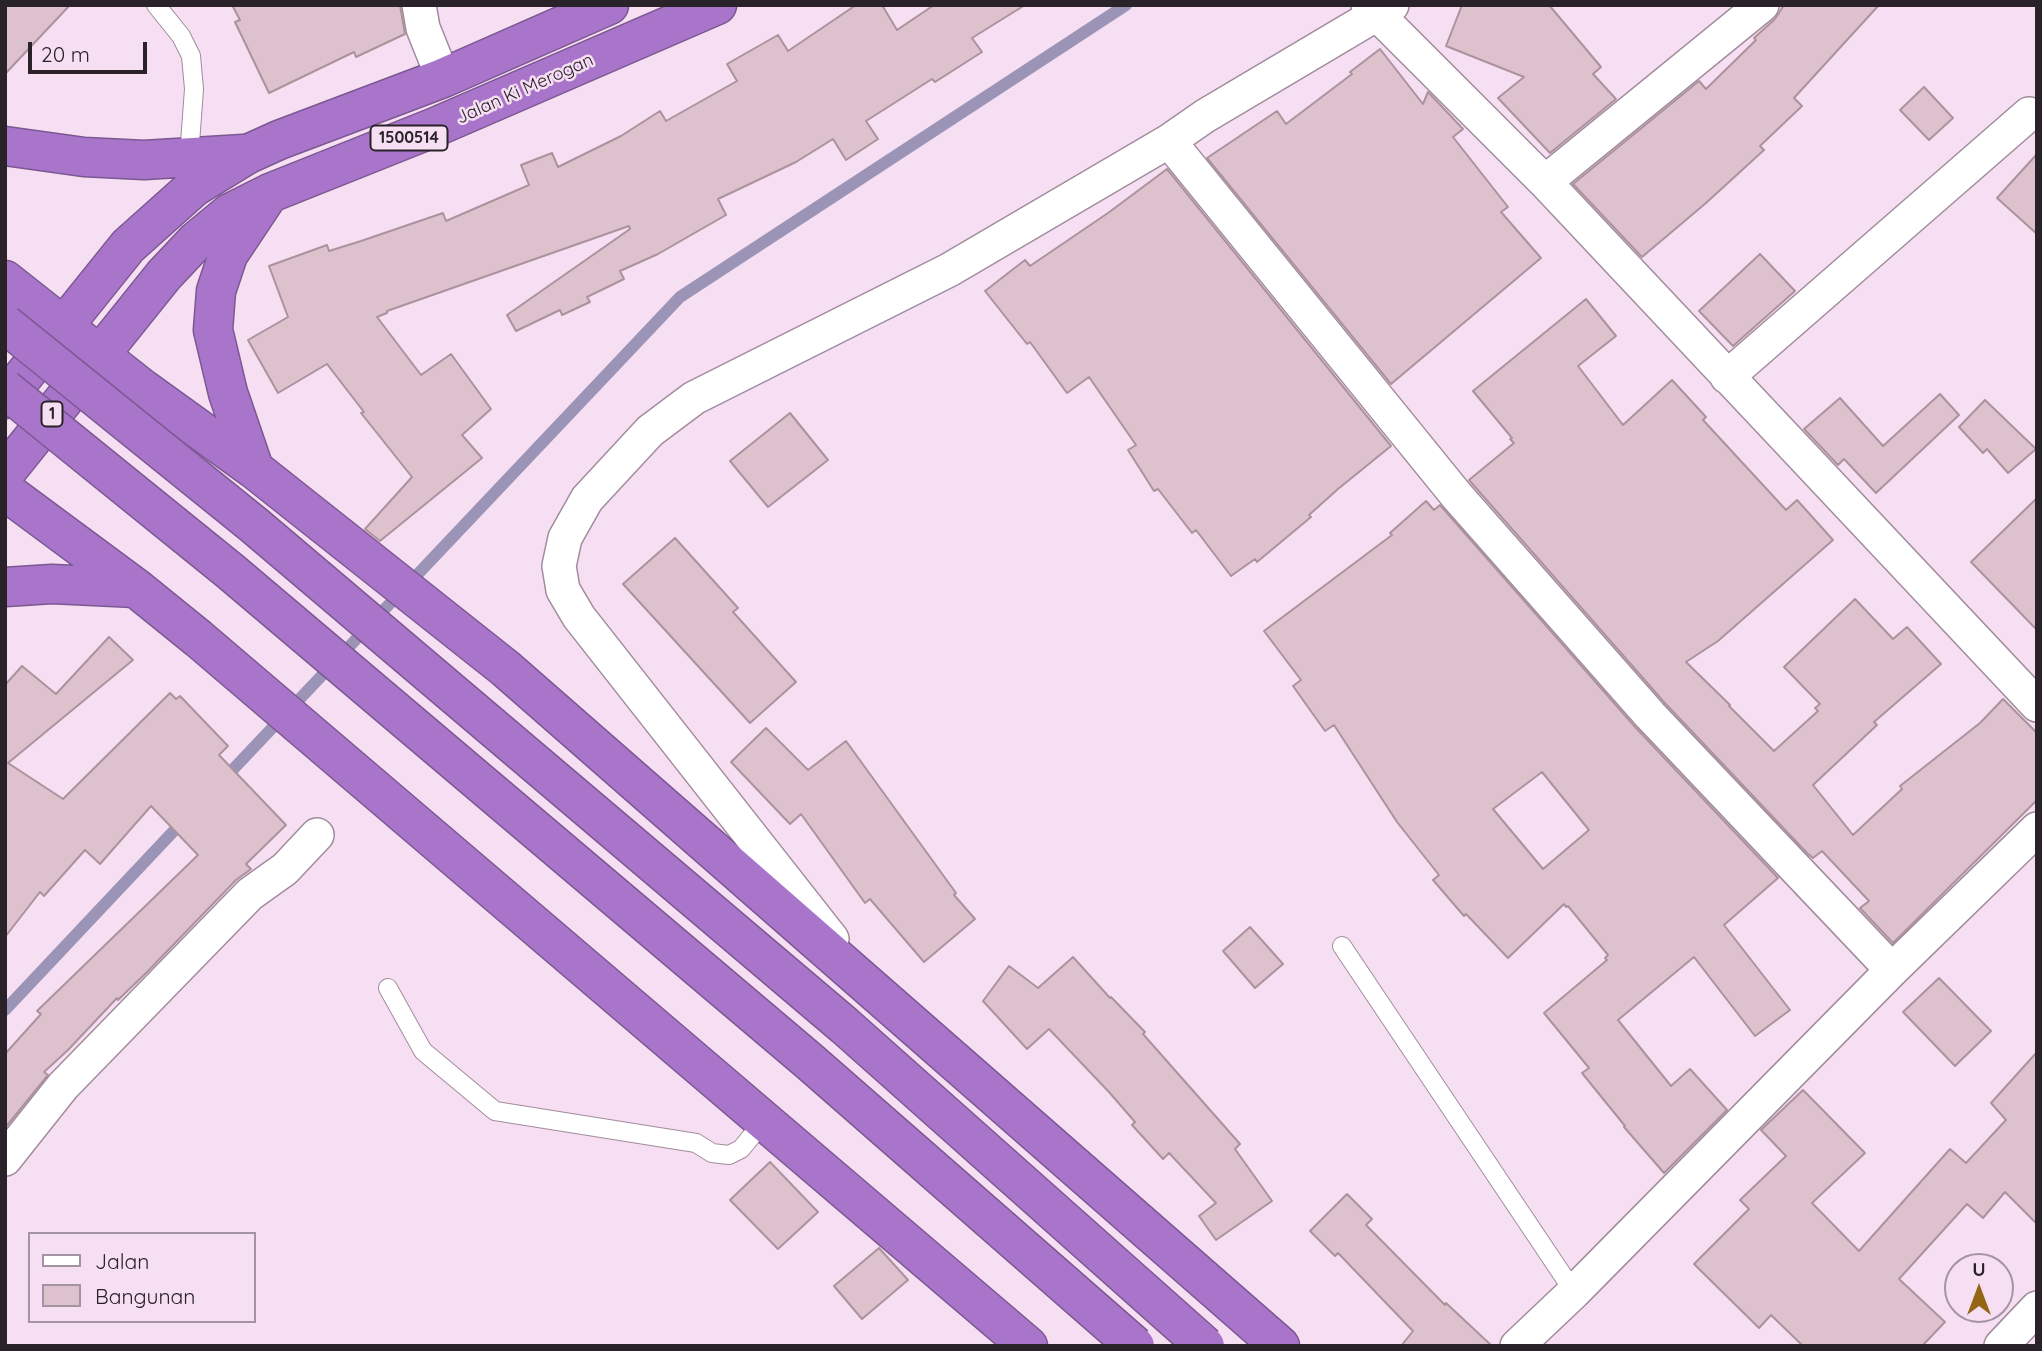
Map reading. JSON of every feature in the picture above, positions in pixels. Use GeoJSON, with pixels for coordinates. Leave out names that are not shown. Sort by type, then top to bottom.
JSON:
{"type":"FeatureCollection","features":[{"type":"Feature","properties":{"kind":"highway","name":"1500514"},"geometry":{"type":"LineString","coordinates":[[62,327],[128,246],[164,212],[194,187],[248,154],[443,78],[609,5]]}},
{"type":"Feature","properties":{"kind":"highway","name":"Jalan Ki Merogan"},"geometry":{"type":"LineString","coordinates":[[132,314],[196,241],[230,213],[270,193],[433,128],[717,5]]}},
{"type":"Feature","properties":{"kind":"highway"},"geometry":{"type":"LineString","coordinates":[[5,146],[84,157],[144,160],[248,154]]}},
{"type":"Feature","properties":{"kind":"highway"},"geometry":{"type":"LineString","coordinates":[[254,469],[218,361],[213,330],[216,291],[228,255],[270,193]]}},
{"type":"Feature","properties":{"kind":"highway"},"geometry":{"type":"LineString","coordinates":[[5,280],[100,356],[254,469],[505,668],[1280,1346]]}},
{"type":"Feature","properties":{"kind":"highway","name":"1"},"geometry":{"type":"LineString","coordinates":[[5,473],[132,314]]}},
{"type":"Feature","properties":{"kind":"highway"},"geometry":{"type":"LineString","coordinates":[[5,324],[254,525],[845,1026],[1205,1346]]}},
{"type":"Feature","properties":{"kind":"highway"},"geometry":{"type":"LineString","coordinates":[[5,399],[62,327]]}},
{"type":"Feature","properties":{"kind":"highway"},"geometry":{"type":"LineString","coordinates":[[5,388],[240,580],[788,1043],[1135,1346]]}},
{"type":"Feature","properties":{"kind":"highway"},"geometry":{"type":"LineString","coordinates":[[5,491],[136,588],[199,639],[1028,1346]]}},
{"type":"Feature","properties":{"kind":"highway"},"geometry":{"type":"LineString","coordinates":[[5,587],[52,584],[136,588]]}},
{"type":"Feature","properties":{"kind":"street"},"geometry":{"type":"LineString","coordinates":[[419,5],[423,28],[443,78]]}},
{"type":"Feature","properties":{"kind":"street"},"geometry":{"type":"LineString","coordinates":[[1545,182],[1762,5]]}},
{"type":"Feature","properties":{"kind":"street"},"geometry":{"type":"LineString","coordinates":[[869,986],[579,617],[563,590],[559,566],[565,538],[587,499],[650,431],[694,398],[949,270],[1169,141],[1380,9],[2035,699]]}},
{"type":"Feature","properties":{"kind":"street"},"geometry":{"type":"LineString","coordinates":[[1727,377],[2029,114]]}},
{"type":"Feature","properties":{"kind":"street"},"geometry":{"type":"LineString","coordinates":[[1169,141],[1457,496],[1650,715],[1892,970]]}},
{"type":"Feature","properties":{"kind":"street"},"geometry":{"type":"LineString","coordinates":[[1517,1346],[1574,1292],[1892,970],[2037,829]]}},
{"type":"Feature","properties":{"kind":"street"},"geometry":{"type":"LineString","coordinates":[[5,1158],[63,1086],[250,894],[285,869],[317,835]]}},
{"type":"Feature","properties":{"kind":"street"},"geometry":{"type":"LineString","coordinates":[[2001,1346],[2037,1308]]}},
{"type":"Feature","properties":{"kind":"lane"},"geometry":{"type":"LineString","coordinates":[[156,5],[181,36],[191,55],[194,89],[189,157]]}},
{"type":"Feature","properties":{"kind":"lane"},"geometry":{"type":"LineString","coordinates":[[1342,946],[1574,1292]]}},
{"type":"Feature","properties":{"kind":"lane"},"geometry":{"type":"LineString","coordinates":[[388,988],[423,1051],[495,1111],[696,1143],[712,1153],[729,1155],[741,1149],[764,1122]]}},
{"type":"Feature","properties":{"kind":"building"},"geometry":{"type":"Polygon","coordinates":[[[5,5],[70,5],[5,74],[5,5]]]}},
{"type":"Feature","properties":{"kind":"building"},"geometry":{"type":"Polygon","coordinates":[[[232,5],[400,5],[405,34],[356,57],[354,52],[269,93],[235,22],[240,20],[232,5]]]}},
{"type":"Feature","properties":{"kind":"building"},"geometry":{"type":"Polygon","coordinates":[[[856,5],[882,5],[897,30],[934,5],[1025,5],[972,38],[982,52],[935,82],[932,79],[866,121],[878,139],[846,160],[833,139],[796,162],[718,199],[726,215],[658,254],[620,271],[624,279],[587,297],[590,302],[562,315],[560,310],[516,331],[507,315],[630,229],[629,226],[387,311],[377,317],[421,375],[451,354],[491,409],[462,435],[482,458],[380,541],[365,529],[412,477],[361,413],[364,412],[327,364],[278,393],[248,340],[288,317],[269,266],[327,245],[329,251],[443,213],[446,221],[529,185],[521,165],[552,153],[558,167],[621,136],[660,111],[666,121],[737,81],[727,64],[778,35],[788,51],[856,5]]]}},
{"type":"Feature","properties":{"kind":"building"},"geometry":{"type":"Polygon","coordinates":[[[1462,5],[1549,5],[1601,67],[1593,74],[1616,99],[1550,153],[1498,98],[1524,77],[1446,46],[1462,5]]]}},
{"type":"Feature","properties":{"kind":"building"},"geometry":{"type":"Polygon","coordinates":[[[1784,5],[1879,5],[1794,98],[1802,106],[1760,146],[1764,150],[1642,257],[1573,184],[1699,81],[1706,89],[1756,40],[1754,38],[1775,19],[1784,5]]]}},
{"type":"Feature","properties":{"kind":"building"},"geometry":{"type":"Polygon","coordinates":[[[1380,49],[1423,104],[1428,92],[1463,129],[1453,137],[1508,207],[1501,212],[1541,258],[1391,384],[1207,158],[1277,111],[1286,124],[1380,49]]]}},
{"type":"Feature","properties":{"kind":"building"},"geometry":{"type":"Polygon","coordinates":[[[1924,87],[1953,118],[1929,140],[1900,110],[1924,87]]]}},
{"type":"Feature","properties":{"kind":"building"},"geometry":{"type":"Polygon","coordinates":[[[2037,154],[2037,234],[1997,198],[2037,154]]]}},
{"type":"Feature","properties":{"kind":"building"},"geometry":{"type":"Polygon","coordinates":[[[1167,169],[1391,446],[1338,489],[1309,515],[1311,517],[1257,562],[1255,559],[1231,576],[1196,530],[1192,533],[1158,489],[1154,491],[1128,450],[1136,445],[1089,377],[1067,393],[1030,342],[1027,344],[985,291],[1025,260],[1030,266],[1167,169]]]}},
{"type":"Feature","properties":{"kind":"building"},"geometry":{"type":"Polygon","coordinates":[[[1760,254],[1795,291],[1733,346],[1699,311],[1760,254]]]}},
{"type":"Feature","properties":{"kind":"building"},"geometry":{"type":"Polygon","coordinates":[[[1586,299],[1616,336],[1578,366],[1623,425],[1672,380],[1706,417],[1703,420],[1786,510],[1797,500],[1833,540],[1718,641],[1686,662],[1774,751],[1818,711],[1815,708],[1820,704],[1784,667],[1855,599],[1893,639],[1907,627],[1941,664],[1874,722],[1877,725],[1813,785],[1853,835],[1902,789],[1900,786],[1980,723],[2003,699],[2037,733],[2037,800],[1893,943],[1860,908],[1869,901],[1822,851],[1813,858],[1807,853],[1664,702],[1469,480],[1514,443],[1473,391],[1586,299]]]}},
{"type":"Feature","properties":{"kind":"building"},"geometry":{"type":"Polygon","coordinates":[[[1940,394],[1959,415],[1876,493],[1844,459],[1838,465],[1804,429],[1840,398],[1883,446],[1940,394]]]}},
{"type":"Feature","properties":{"kind":"building"},"geometry":{"type":"Polygon","coordinates":[[[1985,400],[2036,449],[2008,473],[1987,449],[1983,453],[1959,427],[1985,400]]]}},
{"type":"Feature","properties":{"kind":"building"},"geometry":{"type":"Polygon","coordinates":[[[790,413],[828,460],[768,507],[730,461],[790,413]]]}},
{"type":"Feature","properties":{"kind":"building"},"geometry":{"type":"Polygon","coordinates":[[[2037,498],[2037,630],[1971,562],[2037,498]]]}},
{"type":"Feature","properties":{"kind":"building"},"geometry":{"type":"Polygon","coordinates":[[[1426,501],[1434,510],[1440,505],[1636,728],[1778,878],[1724,925],[1790,1010],[1755,1036],[1694,957],[1618,1020],[1671,1086],[1690,1069],[1727,1110],[1664,1173],[1582,1073],[1589,1068],[1544,1013],[1607,960],[1605,958],[1608,955],[1564,904],[1508,958],[1466,914],[1464,916],[1433,880],[1439,875],[1397,822],[1334,725],[1325,731],[1293,686],[1301,680],[1264,631],[1392,535],[1390,533],[1426,501]],[[1542,772],[1493,809],[1543,869],[1589,830],[1542,772]]]}},
{"type":"Feature","properties":{"kind":"building"},"geometry":{"type":"Polygon","coordinates":[[[675,538],[738,608],[733,612],[796,682],[750,723],[623,584],[675,538]]]}},
{"type":"Feature","properties":{"kind":"building"},"geometry":{"type":"Polygon","coordinates":[[[109,637],[133,660],[8,763],[63,799],[170,693],[176,699],[180,696],[228,746],[219,755],[286,825],[246,864],[251,869],[236,880],[147,972],[118,1000],[117,998],[44,1072],[48,1075],[5,1128],[5,1054],[41,1014],[37,1011],[198,855],[151,806],[100,864],[85,850],[44,896],[40,892],[5,937],[5,685],[22,666],[56,694],[109,637]]]}},
{"type":"Feature","properties":{"kind":"building"},"geometry":{"type":"Polygon","coordinates":[[[766,728],[808,770],[846,741],[956,893],[954,895],[975,919],[924,962],[870,899],[865,903],[801,814],[790,824],[731,762],[766,728]]]}},
{"type":"Feature","properties":{"kind":"building"},"geometry":{"type":"Polygon","coordinates":[[[1250,927],[1283,964],[1255,988],[1223,951],[1250,927]]]}},
{"type":"Feature","properties":{"kind":"building"},"geometry":{"type":"Polygon","coordinates":[[[1073,957],[1145,1032],[1143,1034],[1240,1144],[1235,1149],[1272,1201],[1216,1240],[1199,1216],[1216,1203],[1169,1153],[1163,1159],[1132,1125],[1135,1122],[1109,1092],[1049,1029],[1027,1049],[983,1001],[1009,966],[1038,988],[1073,957]]]}},
{"type":"Feature","properties":{"kind":"building"},"geometry":{"type":"Polygon","coordinates":[[[1939,978],[1991,1031],[1955,1066],[1903,1012],[1939,978]]]}},
{"type":"Feature","properties":{"kind":"building"},"geometry":{"type":"Polygon","coordinates":[[[2037,1052],[2037,1224],[2005,1192],[1983,1218],[1967,1204],[1899,1279],[1944,1321],[1922,1346],[1803,1346],[1771,1315],[1759,1328],[1694,1264],[1749,1209],[1740,1200],[1786,1156],[1761,1130],[1803,1090],[1865,1153],[1812,1203],[1859,1251],[1950,1149],[1966,1163],[2006,1120],[1991,1103],[2037,1052]]]}},
{"type":"Feature","properties":{"kind":"building"},"geometry":{"type":"Polygon","coordinates":[[[770,1162],[818,1212],[778,1249],[730,1200],[770,1162]]]}},
{"type":"Feature","properties":{"kind":"building"},"geometry":{"type":"Polygon","coordinates":[[[1347,1194],[1372,1219],[1366,1225],[1445,1305],[1446,1303],[1492,1346],[1401,1346],[1413,1331],[1338,1253],[1335,1256],[1310,1231],[1347,1194]]]}},
{"type":"Feature","properties":{"kind":"building"},"geometry":{"type":"Polygon","coordinates":[[[879,1248],[908,1280],[862,1319],[834,1286],[879,1248]]]}},
{"type":"Feature","properties":{"kind":"waterway"},"geometry":{"type":"LineString","coordinates":[[222,781],[680,297],[1126,5]]}},
{"type":"Feature","properties":{"kind":"waterway"},"geometry":{"type":"LineString","coordinates":[[5,1010],[185,819]]}}]}
